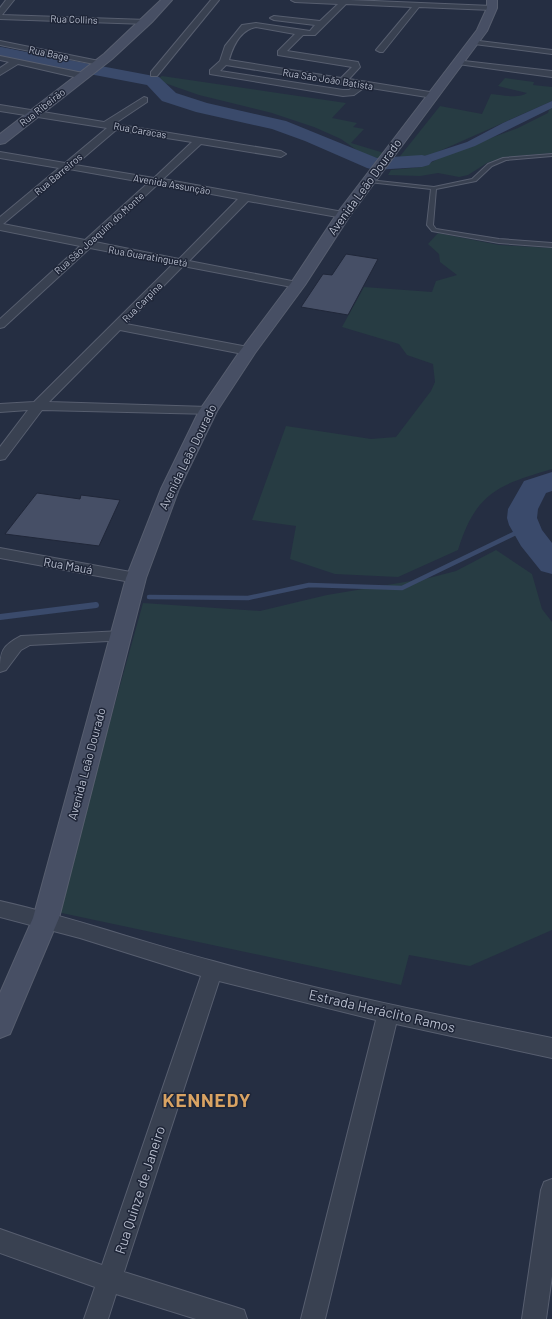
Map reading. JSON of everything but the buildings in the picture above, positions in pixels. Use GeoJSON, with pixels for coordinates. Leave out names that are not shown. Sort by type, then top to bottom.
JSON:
{"type":"FeatureCollection","features":[{"type":"Feature","properties":{"kind":"main road","name":"Rua Ribeirão"},"geometry":{"type":"LineString","coordinates":[[0,140],[98,64],[147,22],[167,0]]}},
{"type":"Feature","properties":{"kind":"main road","name":"Avenida Leão Dourado"},"geometry":{"type":"LineString","coordinates":[[0,1025],[46,918],[122,636],[136,578],[170,489],[208,411],[248,351],[297,285],[343,215],[474,42],[482,30],[492,4]]}},
{"type":"Feature","properties":{"kind":"street"},"geometry":{"type":"LineString","coordinates":[[0,13],[10,0]]}},
{"type":"Feature","properties":{"kind":"street"},"geometry":{"type":"LineString","coordinates":[[154,74],[215,0]]}},
{"type":"Feature","properties":{"kind":"street"},"geometry":{"type":"LineString","coordinates":[[295,0],[417,5],[492,4]]}},
{"type":"Feature","properties":{"kind":"street"},"geometry":{"type":"LineString","coordinates":[[344,2],[312,33],[301,33],[256,25],[245,27],[229,46],[224,62],[214,73],[347,93],[363,84]]}},
{"type":"Feature","properties":{"kind":"street"},"geometry":{"type":"LineString","coordinates":[[380,50],[404,23],[417,5]]}},
{"type":"Feature","properties":{"kind":"street","name":"Rua Collins"},"geometry":{"type":"LineString","coordinates":[[0,17],[147,22]]}},
{"type":"Feature","properties":{"kind":"street"},"geometry":{"type":"LineString","coordinates":[[268,17],[322,24]]}},
{"type":"Feature","properties":{"kind":"street"},"geometry":{"type":"LineString","coordinates":[[251,79],[264,69],[301,33]]}},
{"type":"Feature","properties":{"kind":"street"},"geometry":{"type":"LineString","coordinates":[[474,42],[552,52]]}},
{"type":"Feature","properties":{"kind":"street","name":"Rua Bage"},"geometry":{"type":"LineString","coordinates":[[0,43],[98,64]]}},
{"type":"Feature","properties":{"kind":"street"},"geometry":{"type":"LineString","coordinates":[[280,53],[356,64],[356,67],[343,81]]}},
{"type":"Feature","properties":{"kind":"street"},"geometry":{"type":"LineString","coordinates":[[0,58],[84,75]]}},
{"type":"Feature","properties":{"kind":"street"},"geometry":{"type":"LineString","coordinates":[[0,72],[17,61]]}},
{"type":"Feature","properties":{"kind":"street","name":"Rua São João Batista"},"geometry":{"type":"LineString","coordinates":[[224,62],[433,96]]}},
{"type":"Feature","properties":{"kind":"street"},"geometry":{"type":"LineString","coordinates":[[458,62],[552,74]]}},
{"type":"Feature","properties":{"kind":"street","name":"Rua Barreiros"},"geometry":{"type":"LineString","coordinates":[[0,222],[68,166],[111,125],[144,100]]}},
{"type":"Feature","properties":{"kind":"street","name":"Rua Caracas"},"geometry":{"type":"LineString","coordinates":[[0,108],[281,154]]}},
{"type":"Feature","properties":{"kind":"street","name":"Rua São Joaquim do Monte"},"geometry":{"type":"LineString","coordinates":[[0,325],[199,141]]}},
{"type":"Feature","properties":{"kind":"street","name":"Avenida Assunção"},"geometry":{"type":"LineString","coordinates":[[0,155],[156,181],[343,215]]}},
{"type":"Feature","properties":{"kind":"street","name":"Rua Carpina"},"geometry":{"type":"LineString","coordinates":[[0,456],[38,406],[246,197]]}},
{"type":"Feature","properties":{"kind":"street","name":"Rua Guaratinguetá"},"geometry":{"type":"LineString","coordinates":[[0,227],[297,285]]}},
{"type":"Feature","properties":{"kind":"street"},"geometry":{"type":"LineString","coordinates":[[118,326],[248,351]]}},
{"type":"Feature","properties":{"kind":"street"},"geometry":{"type":"LineString","coordinates":[[0,396],[38,406]]}},
{"type":"Feature","properties":{"kind":"street"},"geometry":{"type":"LineString","coordinates":[[0,408],[38,406],[208,411]]}},
{"type":"Feature","properties":{"kind":"street","name":"Rua Mauá"},"geometry":{"type":"LineString","coordinates":[[0,553],[136,578]]}},
{"type":"Feature","properties":{"kind":"street"},"geometry":{"type":"LineString","coordinates":[[0,666],[15,646],[27,640],[122,636]]}},
{"type":"Feature","properties":{"kind":"street","name":"Estrada Heráclito Ramos"},"geometry":{"type":"LineString","coordinates":[[0,908],[46,918],[212,970],[388,1014],[552,1048]]}},
{"type":"Feature","properties":{"kind":"street","name":"Rua Quinze de Janeiro"},"geometry":{"type":"LineString","coordinates":[[96,1319],[212,970]]}},
{"type":"Feature","properties":{"kind":"street"},"geometry":{"type":"LineString","coordinates":[[313,1319],[388,1014]]}},
{"type":"Feature","properties":{"kind":"street"},"geometry":{"type":"LineString","coordinates":[[534,1319],[552,1190]]}},
{"type":"Feature","properties":{"kind":"street"},"geometry":{"type":"LineString","coordinates":[[0,1241],[110,1280],[235,1319]]}},
{"type":"Feature","properties":{"kind":"lane"},"geometry":{"type":"LineString","coordinates":[[379,168],[434,188],[474,180],[490,165],[505,160],[552,155]]}},
{"type":"Feature","properties":{"kind":"lane"},"geometry":{"type":"LineString","coordinates":[[434,188],[430,225],[434,230],[499,241],[552,246]]}},
{"type":"Feature","properties":{"kind":"shaded area"},"geometry":{"type":"Polygon","coordinates":[[[162,76],[346,103],[332,118],[357,123],[353,127],[364,129],[351,143],[384,153],[380,159],[361,153],[341,139],[314,127],[272,113],[199,95],[156,80],[162,76]]]}},
{"type":"Feature","properties":{"kind":"shaded area"},"geometry":{"type":"Polygon","coordinates":[[[505,78],[534,82],[533,85],[552,87],[552,101],[435,153],[419,159],[397,160],[440,106],[482,114],[491,94],[520,96],[527,93],[498,86],[505,78]]]}},
{"type":"Feature","properties":{"kind":"shaded area"},"geometry":{"type":"Polygon","coordinates":[[[550,107],[552,107],[552,153],[504,157],[487,163],[468,175],[459,177],[438,173],[420,176],[388,175],[391,170],[422,167],[452,152],[518,128],[548,113],[550,107]]]}},
{"type":"Feature","properties":{"kind":"shaded area"},"geometry":{"type":"Polygon","coordinates":[[[438,233],[499,245],[552,248],[552,469],[503,486],[481,503],[465,531],[458,550],[398,577],[335,574],[290,559],[296,526],[252,520],[286,426],[371,439],[396,437],[431,391],[435,382],[433,364],[407,355],[399,344],[342,327],[364,287],[432,292],[436,281],[457,275],[440,262],[439,254],[428,244],[438,233]]]}},
{"type":"Feature","properties":{"kind":"shaded area"},"geometry":{"type":"Polygon","coordinates":[[[496,550],[532,574],[542,609],[552,622],[552,930],[470,966],[409,955],[401,985],[57,912],[143,603],[260,611],[327,595],[429,578],[456,571],[496,550]]]}},
{"type":"Feature","properties":{"kind":"water"},"geometry":{"type":"Polygon","coordinates":[[[0,47],[91,67],[83,73],[0,55],[0,47]]]}},
{"type":"Feature","properties":{"kind":"waterway"},"geometry":{"type":"LineString","coordinates":[[0,52],[153,81],[169,97],[203,108],[240,115],[279,125],[312,137],[374,164],[422,161]]}},
{"type":"Feature","properties":{"kind":"waterway"},"geometry":{"type":"LineString","coordinates":[[422,161],[471,144],[552,104]]}},
{"type":"Feature","properties":{"kind":"waterway"},"geometry":{"type":"LineString","coordinates":[[552,481],[534,487],[522,512],[522,518],[527,532],[552,564]]}},
{"type":"Feature","properties":{"kind":"waterway"},"geometry":{"type":"LineString","coordinates":[[149,597],[248,598],[309,585],[402,588],[524,529]]}},
{"type":"Feature","properties":{"kind":"waterway"},"geometry":{"type":"LineString","coordinates":[[0,617],[96,605]]}},
{"type":"Feature","properties":{"kind":"district","name":"KENNEDY"},"geometry":{"type":"Point","coordinates":[207,1100]}}]}
